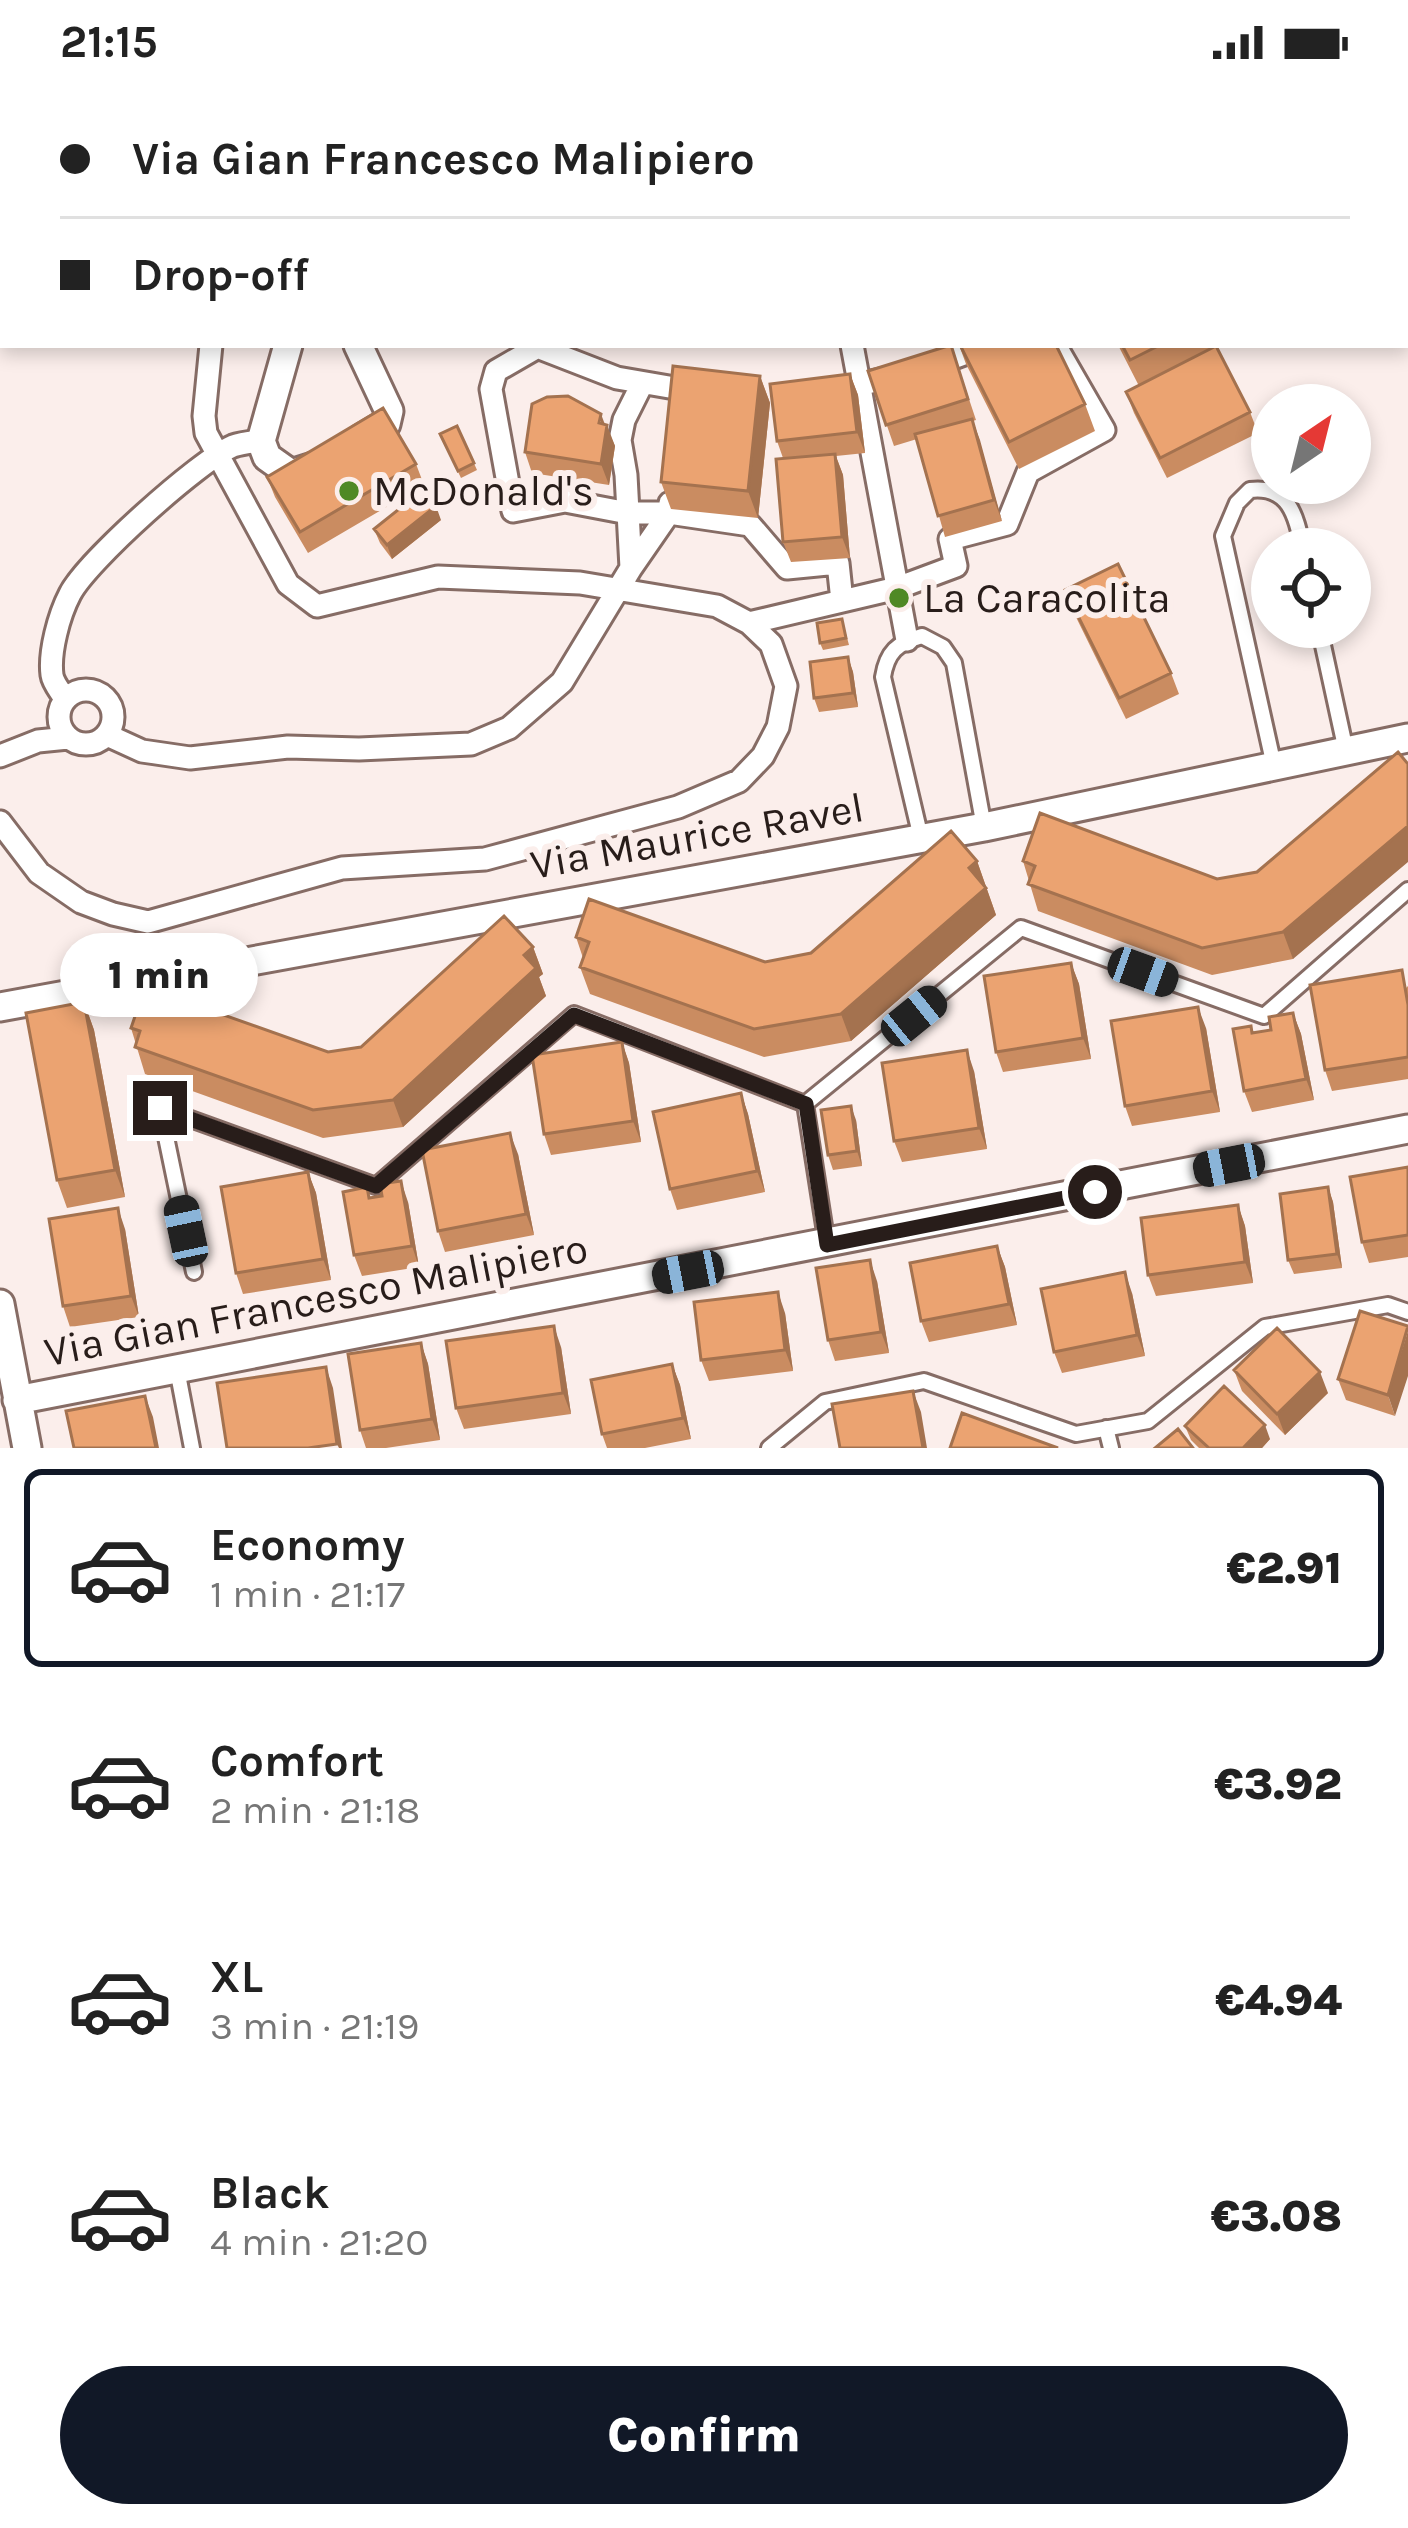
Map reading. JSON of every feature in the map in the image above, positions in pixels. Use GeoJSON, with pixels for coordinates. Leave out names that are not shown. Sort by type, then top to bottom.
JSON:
{"type":"FeatureCollection","features":[{"type":"Feature","properties":{"kind":"street"},"geometry":{"type":"LineString","coordinates":[[0,822],[39,873],[81,902],[148,922],[342,868],[485,859],[678,806],[739,781],[763,756],[778,727],[786,686],[771,644],[749,622],[718,606],[580,583],[439,578],[317,606],[288,584],[216,457],[204,416],[211,348]]}},
{"type":"Feature","properties":{"kind":"street"},"geometry":{"type":"LineString","coordinates":[[286,348],[261,441],[267,457],[291,474],[303,473],[386,424],[389,410],[359,348]]}},
{"type":"Feature","properties":{"kind":"street"},"geometry":{"type":"LineString","coordinates":[[531,348],[496,371],[490,389],[513,512],[565,500],[628,513],[669,513],[750,525],[787,568],[838,563],[842,601]]}},
{"type":"Feature","properties":{"kind":"street"},"geometry":{"type":"LineString","coordinates":[[539,348],[616,379],[716,394]]}},
{"type":"Feature","properties":{"kind":"street"},"geometry":{"type":"LineString","coordinates":[[854,348],[907,640]]}},
{"type":"Feature","properties":{"kind":"street"},"geometry":{"type":"LineString","coordinates":[[801,394],[860,387],[981,348]]}},
{"type":"Feature","properties":{"kind":"street"},"geometry":{"type":"LineString","coordinates":[[749,622],[898,588],[956,566],[950,539],[1007,524],[1028,472],[1104,430],[1057,348]]}},
{"type":"Feature","properties":{"kind":"street"},"geometry":{"type":"LineString","coordinates":[[631,568],[620,440],[642,383]]}},
{"type":"Feature","properties":{"kind":"street"},"geometry":{"type":"LineString","coordinates":[[675,414],[676,391]]}},
{"type":"Feature","properties":{"kind":"street"},"geometry":{"type":"LineString","coordinates":[[65,699],[52,677],[55,641],[70,595],[89,568],[146,513],[216,457],[235,446],[261,441]]}},
{"type":"Feature","properties":{"kind":"street"},"geometry":{"type":"LineString","coordinates":[[107,734],[142,751],[190,758],[288,747],[470,744],[508,728],[562,682],[669,513],[671,485]]}},
{"type":"Feature","properties":{"kind":"street"},"geometry":{"type":"LineString","coordinates":[[0,756],[38,741],[68,738],[93,744],[107,734],[113,717],[107,699],[90,690],[65,699],[58,715],[68,738]]}},
{"type":"Feature","properties":{"kind":"street","name":"Via Maurice Ravel"},"geometry":{"type":"LineString","coordinates":[[0,1006],[984,827],[1408,738]]}},
{"type":"Feature","properties":{"kind":"street","name":"Via Gian Francesco Malipiero"},"geometry":{"type":"LineString","coordinates":[[17,1400],[1408,1129]]}},
{"type":"Feature","properties":{"kind":"street"},"geometry":{"type":"LineString","coordinates":[[0,1304],[27,1448]]}},
{"type":"Feature","properties":{"kind":"lane"},"geometry":{"type":"LineString","coordinates":[[1274,766],[1223,536],[1227,519],[1250,490],[1265,488],[1285,497],[1298,528]]}},
{"type":"Feature","properties":{"kind":"lane"},"geometry":{"type":"LineString","coordinates":[[921,838],[883,677],[893,649],[922,636],[943,647],[954,663],[984,827]]}},
{"type":"Feature","properties":{"kind":"lane"},"geometry":{"type":"LineString","coordinates":[[1324,648],[1346,751]]}},
{"type":"Feature","properties":{"kind":"lane"},"geometry":{"type":"LineString","coordinates":[[806,1104],[1022,928],[1264,1016],[1408,890]]}},
{"type":"Feature","properties":{"kind":"lane"},"geometry":{"type":"LineString","coordinates":[[194,1272],[160,1108],[376,1186],[574,1015],[806,1104]]}},
{"type":"Feature","properties":{"kind":"lane"},"geometry":{"type":"LineString","coordinates":[[806,1104],[827,1245]]}},
{"type":"Feature","properties":{"kind":"lane"},"geometry":{"type":"LineString","coordinates":[[769,1448],[825,1402],[924,1381],[1076,1433],[1148,1421],[1265,1327],[1388,1305],[1408,1312]]}},
{"type":"Feature","properties":{"kind":"lane"},"geometry":{"type":"LineString","coordinates":[[177,1370],[192,1448]]}},
{"type":"Feature","properties":{"kind":"lane"},"geometry":{"type":"LineString","coordinates":[[1106,1428],[1111,1448]]}},
{"type":"Feature","properties":{"kind":"building"},"geometry":{"type":"Polygon","coordinates":[[[952,348],[968,399],[886,425],[868,371],[952,348]]]}},
{"type":"Feature","properties":{"kind":"building"},"geometry":{"type":"Polygon","coordinates":[[[962,348],[1057,348],[1085,404],[1009,442],[962,348]]]}},
{"type":"Feature","properties":{"kind":"building"},"geometry":{"type":"Polygon","coordinates":[[[1124,348],[1154,348],[1130,360],[1124,348]]]}},
{"type":"Feature","properties":{"kind":"building"},"geometry":{"type":"Polygon","coordinates":[[[1217,348],[1250,412],[1160,458],[1126,392],[1217,348]]]}},
{"type":"Feature","properties":{"kind":"building"},"geometry":{"type":"Polygon","coordinates":[[[673,366],[760,376],[748,491],[661,482],[673,366]]]}},
{"type":"Feature","properties":{"kind":"building"},"geometry":{"type":"Polygon","coordinates":[[[850,374],[857,432],[777,441],[770,384],[850,374]]]}},
{"type":"Feature","properties":{"kind":"building"},"geometry":{"type":"Polygon","coordinates":[[[568,396],[601,414],[599,423],[607,425],[601,464],[525,452],[532,404],[568,396]]]}},
{"type":"Feature","properties":{"kind":"building","name":"McDonald's"},"geometry":{"type":"Polygon","coordinates":[[[383,408],[416,464],[300,532],[267,477],[383,408]]]}},
{"type":"Feature","properties":{"kind":"building"},"geometry":{"type":"Polygon","coordinates":[[[972,419],[994,500],[938,516],[915,434],[972,419]]]}},
{"type":"Feature","properties":{"kind":"building"},"geometry":{"type":"Polygon","coordinates":[[[457,426],[474,463],[458,471],[440,434],[457,426]]]}},
{"type":"Feature","properties":{"kind":"building"},"geometry":{"type":"Polygon","coordinates":[[[835,454],[842,537],[783,542],[776,459],[835,454]]]}},
{"type":"Feature","properties":{"kind":"building"},"geometry":{"type":"Polygon","coordinates":[[[423,490],[436,506],[387,545],[374,529],[423,490]]]}},
{"type":"Feature","properties":{"kind":"building"},"geometry":{"type":"Polygon","coordinates":[[[1118,564],[1171,673],[1119,698],[1065,590],[1118,564]]]}},
{"type":"Feature","properties":{"kind":"building"},"geometry":{"type":"Polygon","coordinates":[[[842,619],[846,638],[820,643],[817,623],[842,619]]]}},
{"type":"Feature","properties":{"kind":"building"},"geometry":{"type":"Polygon","coordinates":[[[848,657],[853,693],[814,698],[810,662],[848,657]]]}},
{"type":"Feature","properties":{"kind":"building"},"geometry":{"type":"Polygon","coordinates":[[[1398,752],[1408,764],[1408,826],[1283,932],[1202,948],[1028,884],[1035,866],[1023,861],[1040,813],[1217,879],[1257,872],[1398,752]]]}},
{"type":"Feature","properties":{"kind":"building"},"geometry":{"type":"Polygon","coordinates":[[[951,831],[977,861],[969,868],[986,888],[841,1014],[754,1029],[580,967],[589,942],[576,937],[589,899],[765,962],[811,953],[951,831]]]}},
{"type":"Feature","properties":{"kind":"building"},"geometry":{"type":"Polygon","coordinates":[[[504,916],[533,947],[524,955],[536,968],[393,1100],[313,1110],[135,1047],[140,1031],[131,1028],[145,987],[328,1052],[361,1047],[504,916]]]}},
{"type":"Feature","properties":{"kind":"building"},"geometry":{"type":"Polygon","coordinates":[[[1071,963],[1083,1038],[996,1052],[984,976],[1071,963]]]}},
{"type":"Feature","properties":{"kind":"building"},"geometry":{"type":"Polygon","coordinates":[[[1402,970],[1408,1057],[1325,1070],[1310,985],[1402,970]]]}},
{"type":"Feature","properties":{"kind":"building"},"geometry":{"type":"Polygon","coordinates":[[[84,1002],[115,1170],[57,1180],[26,1013],[84,1002]]]}},
{"type":"Feature","properties":{"kind":"building"},"geometry":{"type":"Polygon","coordinates":[[[1198,1007],[1212,1091],[1125,1106],[1111,1021],[1198,1007]]]}},
{"type":"Feature","properties":{"kind":"building"},"geometry":{"type":"Polygon","coordinates":[[[1293,1013],[1306,1079],[1244,1091],[1233,1029],[1271,1030],[1269,1017],[1293,1013]]]}},
{"type":"Feature","properties":{"kind":"building"},"geometry":{"type":"Polygon","coordinates":[[[622,1042],[633,1121],[544,1134],[532,1055],[622,1042]]]}},
{"type":"Feature","properties":{"kind":"building"},"geometry":{"type":"Polygon","coordinates":[[[967,1050],[979,1128],[894,1141],[882,1063],[967,1050]]]}},
{"type":"Feature","properties":{"kind":"building"},"geometry":{"type":"Polygon","coordinates":[[[741,1093],[757,1171],[670,1189],[653,1112],[741,1093]]]}},
{"type":"Feature","properties":{"kind":"building"},"geometry":{"type":"Polygon","coordinates":[[[851,1106],[857,1151],[828,1155],[821,1110],[851,1106]]]}},
{"type":"Feature","properties":{"kind":"building"},"geometry":{"type":"Polygon","coordinates":[[[510,1133],[526,1214],[438,1231],[422,1150],[510,1133]]]}},
{"type":"Feature","properties":{"kind":"building"},"geometry":{"type":"Polygon","coordinates":[[[1408,1167],[1408,1235],[1362,1242],[1350,1177],[1408,1167]]]}},
{"type":"Feature","properties":{"kind":"building"},"geometry":{"type":"Polygon","coordinates":[[[308,1172],[323,1259],[236,1273],[221,1187],[308,1172]]]}},
{"type":"Feature","properties":{"kind":"building"},"geometry":{"type":"Polygon","coordinates":[[[401,1181],[412,1246],[354,1255],[343,1192],[367,1187],[369,1198],[382,1196],[380,1184],[401,1181]]]}},
{"type":"Feature","properties":{"kind":"building"},"geometry":{"type":"Polygon","coordinates":[[[1328,1187],[1337,1254],[1288,1260],[1280,1194],[1328,1187]]]}},
{"type":"Feature","properties":{"kind":"building"},"geometry":{"type":"Polygon","coordinates":[[[1238,1205],[1245,1262],[1148,1275],[1141,1218],[1238,1205]]]}},
{"type":"Feature","properties":{"kind":"building"},"geometry":{"type":"Polygon","coordinates":[[[118,1208],[131,1296],[63,1306],[49,1219],[118,1208]]]}},
{"type":"Feature","properties":{"kind":"building"},"geometry":{"type":"Polygon","coordinates":[[[997,1246],[1009,1304],[921,1321],[910,1263],[997,1246]]]}},
{"type":"Feature","properties":{"kind":"building"},"geometry":{"type":"Polygon","coordinates":[[[870,1260],[881,1332],[828,1340],[816,1268],[870,1260]]]}},
{"type":"Feature","properties":{"kind":"building"},"geometry":{"type":"Polygon","coordinates":[[[1125,1272],[1137,1335],[1054,1352],[1041,1289],[1125,1272]]]}},
{"type":"Feature","properties":{"kind":"building"},"geometry":{"type":"Polygon","coordinates":[[[778,1292],[785,1350],[701,1360],[694,1302],[778,1292]]]}},
{"type":"Feature","properties":{"kind":"building"},"geometry":{"type":"Polygon","coordinates":[[[1360,1311],[1408,1326],[1388,1395],[1338,1379],[1360,1311]]]}},
{"type":"Feature","properties":{"kind":"building"},"geometry":{"type":"Polygon","coordinates":[[[554,1326],[563,1393],[456,1408],[446,1341],[554,1326]]]}},
{"type":"Feature","properties":{"kind":"building"},"geometry":{"type":"Polygon","coordinates":[[[1277,1328],[1320,1372],[1277,1414],[1234,1370],[1277,1328]]]}},
{"type":"Feature","properties":{"kind":"building"},"geometry":{"type":"Polygon","coordinates":[[[421,1343],[432,1419],[360,1430],[348,1354],[421,1343]]]}},
{"type":"Feature","properties":{"kind":"building"},"geometry":{"type":"Polygon","coordinates":[[[672,1364],[683,1418],[602,1434],[591,1380],[672,1364]]]}},
{"type":"Feature","properties":{"kind":"building"},"geometry":{"type":"Polygon","coordinates":[[[326,1367],[337,1444],[227,1448],[217,1383],[326,1367]]]}},
{"type":"Feature","properties":{"kind":"building"},"geometry":{"type":"Polygon","coordinates":[[[1224,1386],[1265,1425],[1243,1448],[1209,1448],[1185,1426],[1224,1386]]]}},
{"type":"Feature","properties":{"kind":"building"},"geometry":{"type":"Polygon","coordinates":[[[913,1391],[923,1448],[840,1448],[832,1404],[913,1391]]]}},
{"type":"Feature","properties":{"kind":"building"},"geometry":{"type":"Polygon","coordinates":[[[145,1396],[156,1448],[74,1448],[66,1411],[145,1396]]]}},
{"type":"Feature","properties":{"kind":"building"},"geometry":{"type":"Polygon","coordinates":[[[962,1413],[1058,1448],[950,1448],[962,1413]]]}},
{"type":"Feature","properties":{"kind":"building"},"geometry":{"type":"Polygon","coordinates":[[[1178,1429],[1193,1448],[1155,1448],[1178,1429]]]}},
{"type":"Feature","properties":{"kind":"place","name":"McDonald's"},"geometry":{"type":"Point","coordinates":[349,491]}},
{"type":"Feature","properties":{"kind":"place","name":"La Caracolita"},"geometry":{"type":"Point","coordinates":[899,598]}},
{"type":"Feature","properties":{"kind":"route"},"geometry":{"type":"LineString","coordinates":[[160,1108],[376,1186],[574,1015],[806,1104],[827,1245],[1095,1192]]}}]}
